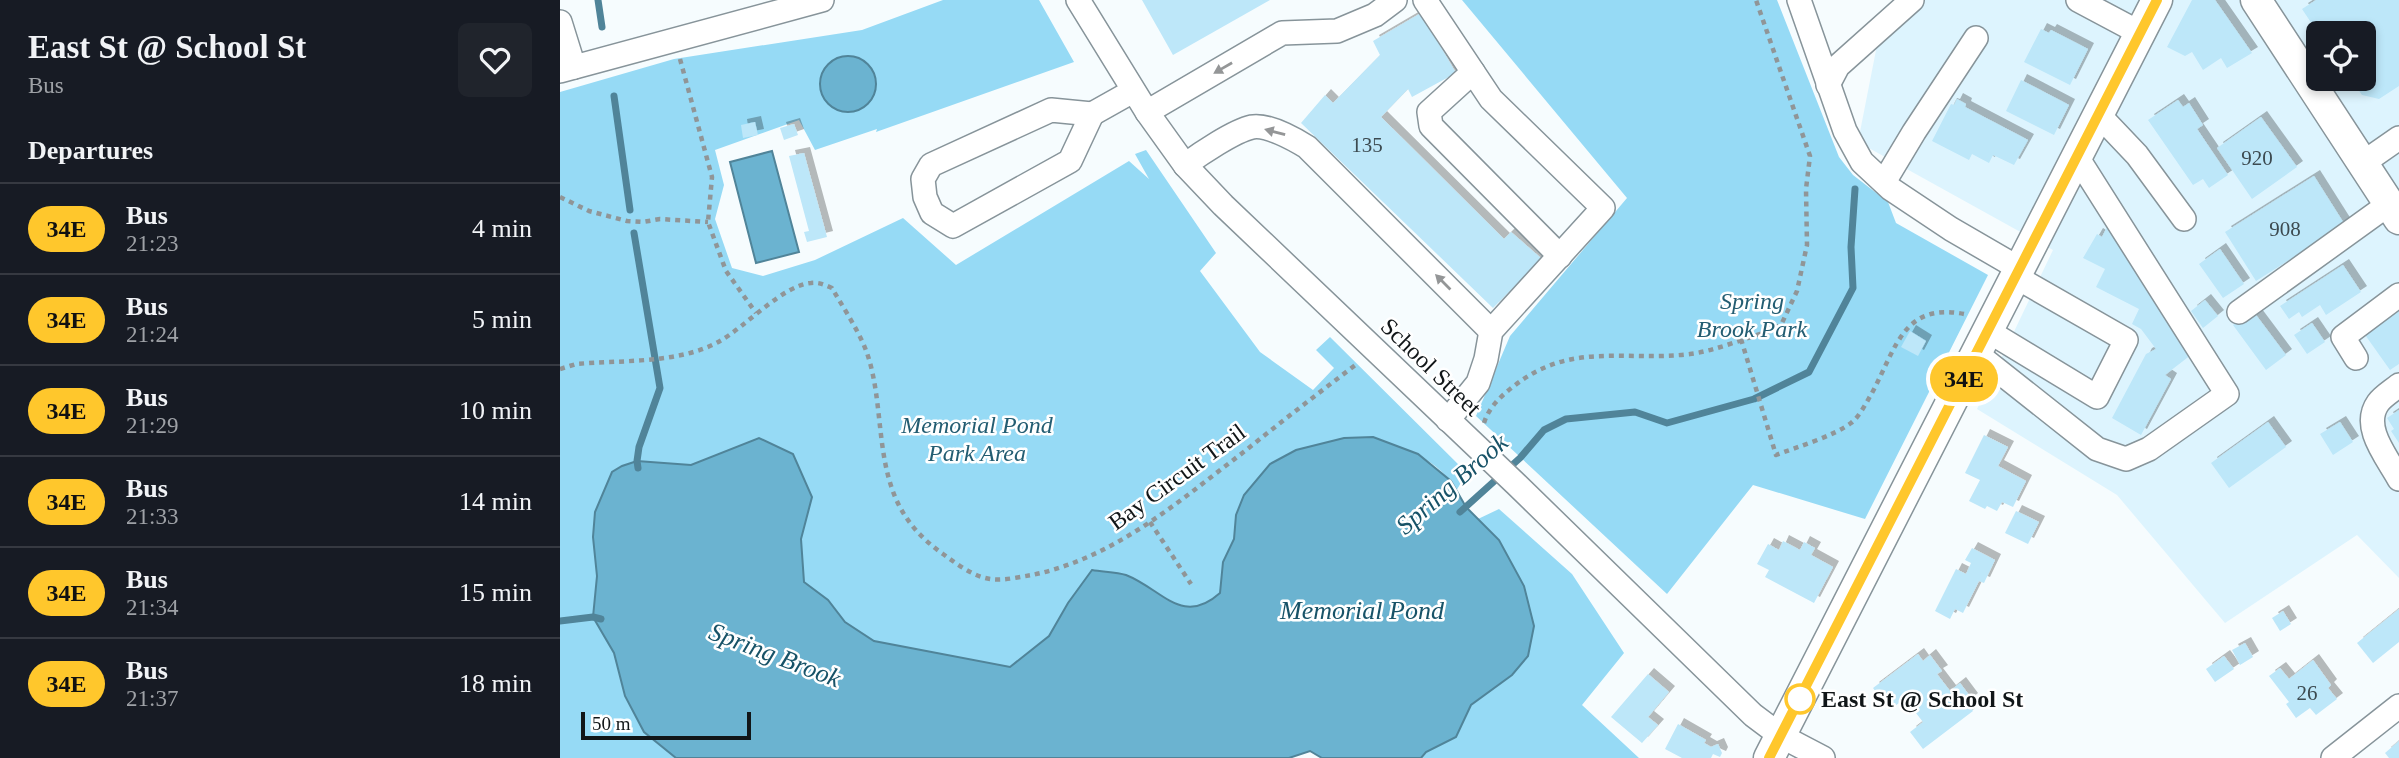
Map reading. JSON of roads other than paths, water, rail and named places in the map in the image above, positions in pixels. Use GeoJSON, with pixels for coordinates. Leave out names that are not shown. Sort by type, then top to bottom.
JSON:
{"type":"FeatureCollection","features":[{"type":"Feature","properties":{"kind":"main road"},"geometry":{"type":"LineString","coordinates":[[1775,747],[1979,334],[2018,273],[2157,0]]}},
{"type":"Feature","properties":{"kind":"main road"},"geometry":{"type":"LineString","coordinates":[[2256,0],[2394,211]]}},
{"type":"Feature","properties":{"kind":"street"},"geometry":{"type":"LineString","coordinates":[[560,22],[567,69],[822,0]]}},
{"type":"Feature","properties":{"kind":"street","name":"School Street"},"geometry":{"type":"LineString","coordinates":[[1078,0],[1147,112],[1185,165],[1223,205],[1448,420],[1479,437],[1516,484],[1753,715],[1775,747],[1823,758]]}},
{"type":"Feature","properties":{"kind":"street"},"geometry":{"type":"LineString","coordinates":[[1147,112],[1282,33],[1337,31],[1375,15],[1395,0]]}},
{"type":"Feature","properties":{"kind":"street"},"geometry":{"type":"LineString","coordinates":[[1425,0],[1492,99],[1603,208],[1491,331],[1478,383],[1448,420]]}},
{"type":"Feature","properties":{"kind":"street"},"geometry":{"type":"LineString","coordinates":[[1800,0],[1845,131],[1862,162],[1884,182],[1951,229],[2126,340],[2097,397],[1979,334]]}},
{"type":"Feature","properties":{"kind":"street"},"geometry":{"type":"LineString","coordinates":[[1828,85],[1838,66],[1912,0]]}},
{"type":"Feature","properties":{"kind":"street"},"geometry":{"type":"LineString","coordinates":[[2078,0],[2140,33]]}},
{"type":"Feature","properties":{"kind":"street"},"geometry":{"type":"LineString","coordinates":[[1884,182],[1976,38]]}},
{"type":"Feature","properties":{"kind":"street"},"geometry":{"type":"LineString","coordinates":[[1473,72],[1429,112],[1431,126],[1560,256]]}},
{"type":"Feature","properties":{"kind":"street"},"geometry":{"type":"LineString","coordinates":[[1092,114],[1070,161],[953,226],[932,213],[925,197],[923,179],[931,165],[1051,110],[1092,114],[1133,91]]}},
{"type":"Feature","properties":{"kind":"street"},"geometry":{"type":"LineString","coordinates":[[2099,114],[2137,155],[2184,219]]}},
{"type":"Feature","properties":{"kind":"street"},"geometry":{"type":"LineString","coordinates":[[1185,165],[1209,148],[1253,127],[1286,135],[1307,147],[1491,331]]}},
{"type":"Feature","properties":{"kind":"street"},"geometry":{"type":"LineString","coordinates":[[2363,163],[2399,138]]}},
{"type":"Feature","properties":{"kind":"street"},"geometry":{"type":"LineString","coordinates":[[1979,334],[2097,449],[2126,459],[2149,449],[2172,430],[2227,394],[2077,157]]}},
{"type":"Feature","properties":{"kind":"street"},"geometry":{"type":"LineString","coordinates":[[2239,312],[2394,211]]}},
{"type":"Feature","properties":{"kind":"street"},"geometry":{"type":"LineString","coordinates":[[2356,358],[2343,337],[2399,295]]}},
{"type":"Feature","properties":{"kind":"street"},"geometry":{"type":"LineString","coordinates":[[2399,385],[2379,401],[2371,416],[2373,432],[2399,479]]}},
{"type":"Feature","properties":{"kind":"street"},"geometry":{"type":"LineString","coordinates":[[2333,758],[2399,706]]}},
{"type":"Feature","properties":{"kind":"water"},"geometry":{"type":"Polygon","coordinates":[[[848,56],[863,61],[871,69],[876,84],[871,99],[863,107],[848,112],[833,107],[825,99],[820,84],[825,69],[833,61],[848,56]]]}},
{"type":"Feature","properties":{"kind":"water"},"geometry":{"type":"Polygon","coordinates":[[[772,151],[799,252],[756,263],[730,162],[772,151]]]}},
{"type":"Feature","properties":{"kind":"water","name":"Memorial Pond"},"geometry":{"type":"Polygon","coordinates":[[[1373,437],[1418,454],[1451,481],[1466,507],[1499,540],[1524,586],[1534,626],[1528,656],[1512,675],[1471,705],[1456,737],[1426,752],[1421,758],[1322,758],[1310,751],[1289,758],[676,758],[644,732],[625,696],[614,653],[593,617],[597,576],[593,537],[595,512],[612,472],[637,461],[691,465],[759,438],[793,454],[812,497],[801,539],[804,582],[828,600],[845,622],[874,641],[1010,667],[1049,636],[1092,570],[1126,575],[1183,606],[1207,603],[1220,593],[1223,562],[1234,539],[1236,515],[1244,495],[1270,464],[1296,450],[1344,438],[1373,437]]]}},
{"type":"Feature","properties":{"kind":"waterway"},"geometry":{"type":"LineString","coordinates":[[598,0],[602,27]]}},
{"type":"Feature","properties":{"kind":"waterway"},"geometry":{"type":"LineString","coordinates":[[614,96],[630,210]]}},
{"type":"Feature","properties":{"kind":"waterway","name":"Spring Brook"},"geometry":{"type":"LineString","coordinates":[[1460,512],[1520,458],[1544,430],[1566,419],[1635,412],[1667,423],[1754,399],[1809,372],[1853,288],[1851,247],[1855,189]]}},
{"type":"Feature","properties":{"kind":"waterway"},"geometry":{"type":"LineString","coordinates":[[634,233],[660,388],[639,447],[638,468]]}},
{"type":"Feature","properties":{"kind":"waterway","name":"Spring Brook"},"geometry":{"type":"LineString","coordinates":[[560,621],[593,617],[601,619]]}},
{"type":"Feature","properties":{"kind":"place","name":"East St @ School St"},"geometry":{"type":"Point","coordinates":[1800,699]}},
{"type":"Feature","properties":{"kind":"park label","name":"Spring Brook Park"},"geometry":{"type":"Point","coordinates":[1752,315]}},
{"type":"Feature","properties":{"kind":"park label","name":"Memorial Pond Park Area"},"geometry":{"type":"Point","coordinates":[977,439]}}]}
